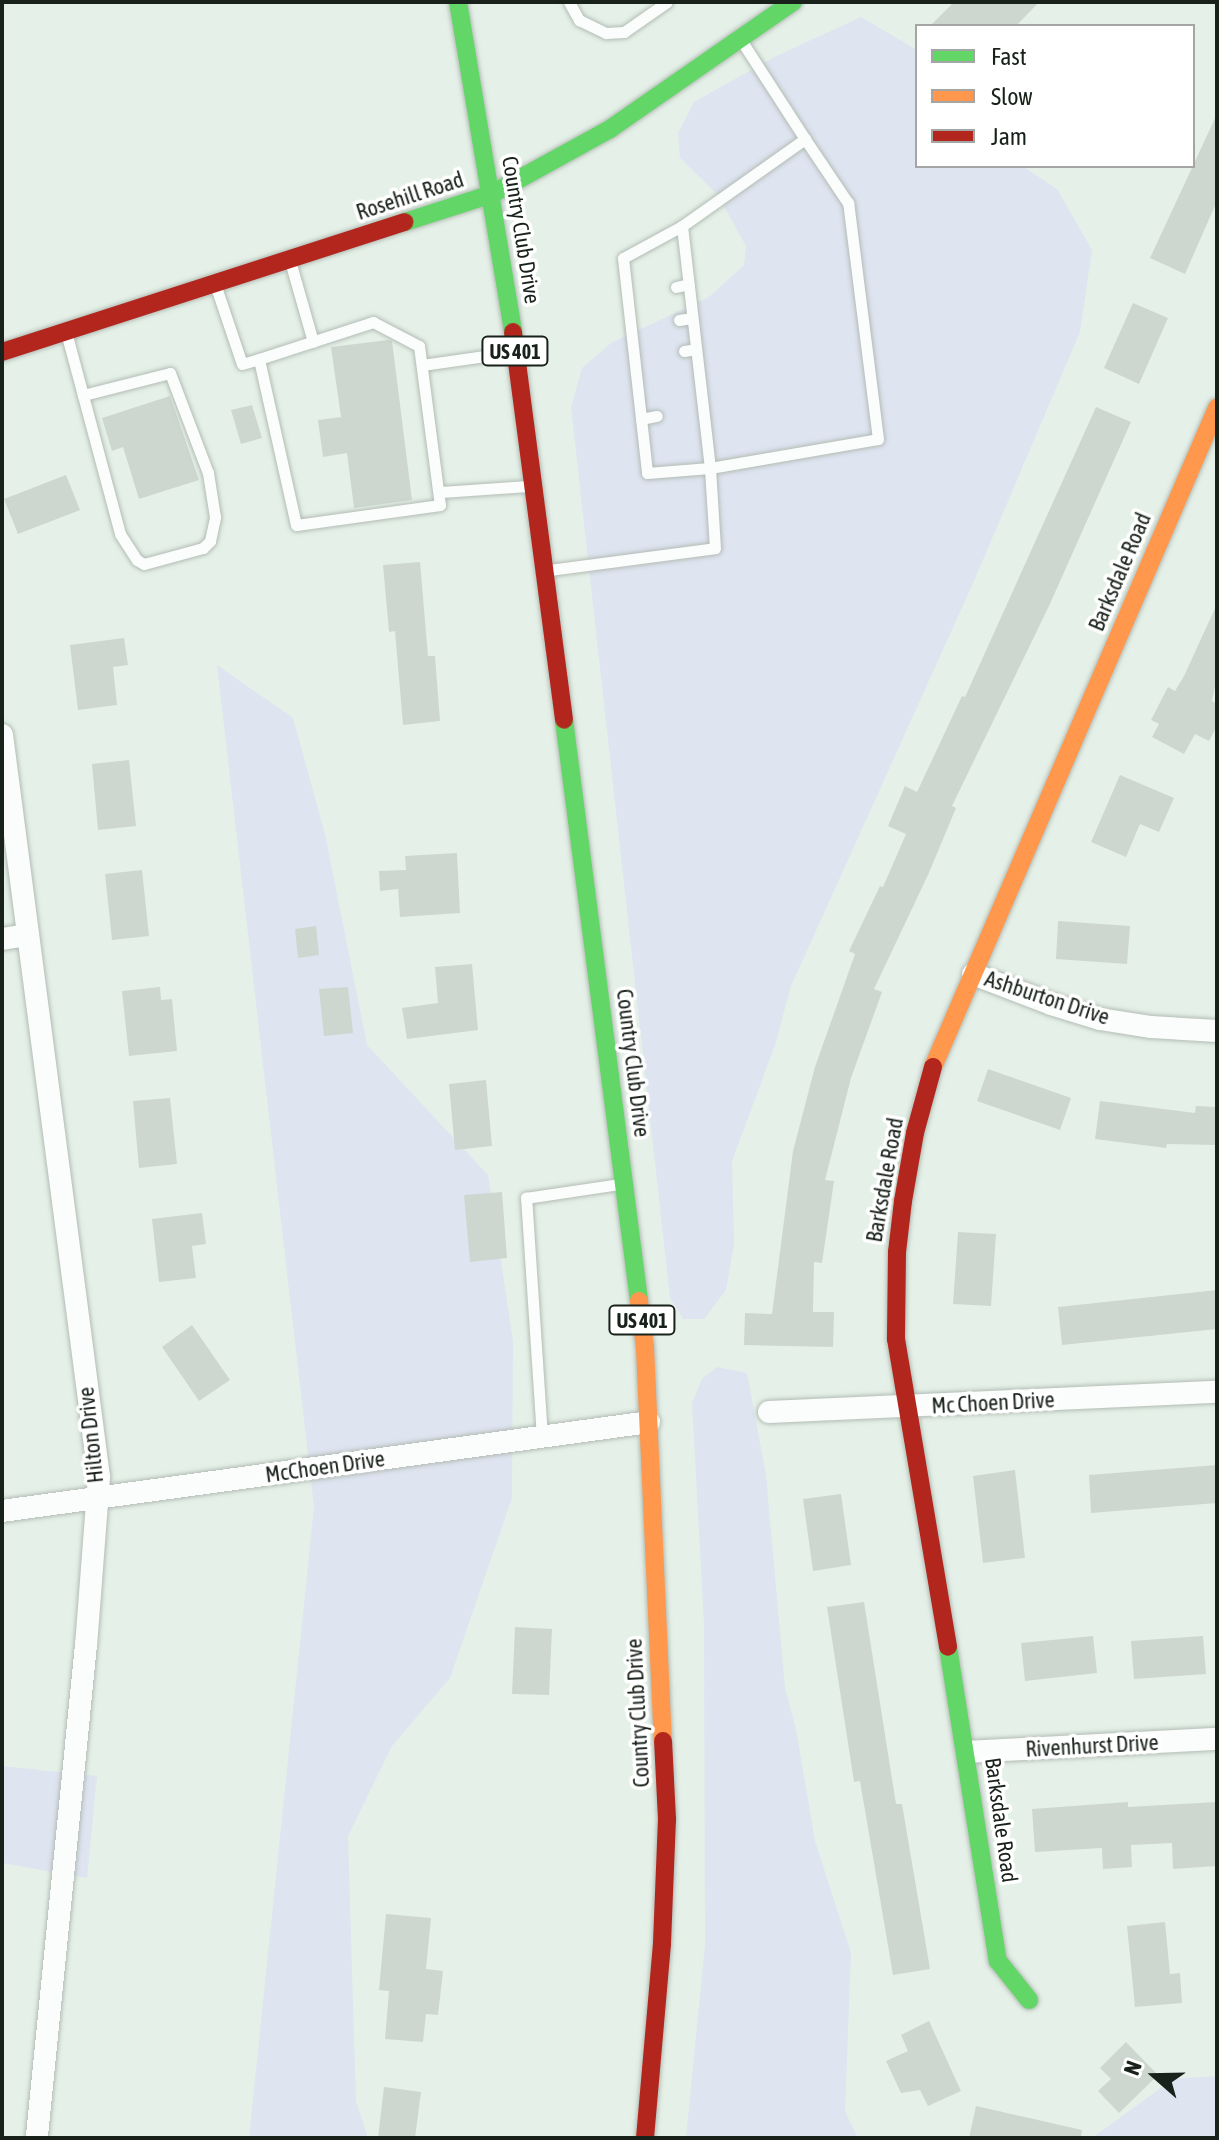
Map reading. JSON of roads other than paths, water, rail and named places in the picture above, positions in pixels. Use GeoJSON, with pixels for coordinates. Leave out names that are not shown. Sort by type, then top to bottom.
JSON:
{"type":"FeatureCollection","features":[{"type":"Feature","properties":{"kind":"main road","name":"Country Club Drive"},"geometry":{"type":"LineString","coordinates":[[458,2],[516,351],[645,1348],[667,1819],[662,1943],[645,2138]]}},
{"type":"Feature","properties":{"kind":"main road","name":"Rosehill Road"},"geometry":{"type":"LineString","coordinates":[[2,352],[492,194],[610,129],[793,2]]}},
{"type":"Feature","properties":{"kind":"main road","name":"Barksdale Road"},"geometry":{"type":"LineString","coordinates":[[1029,2000],[998,1961],[967,1752],[905,1407],[896,1339],[897,1252],[903,1201],[915,1133],[934,1065],[1217,408]]}},
{"type":"Feature","properties":{"kind":"street","name":"Hilton Drive"},"geometry":{"type":"LineString","coordinates":[[2,735],[99,1477],[37,2138]]}},
{"type":"Feature","properties":{"kind":"street"},"geometry":{"type":"LineString","coordinates":[[2,939],[28,935]]}},
{"type":"Feature","properties":{"kind":"street","name":"Ashburton Drive"},"geometry":{"type":"LineString","coordinates":[[973,974],[1100,1019],[1151,1027],[1217,1031]]}},
{"type":"Feature","properties":{"kind":"street","name":"Mc Choen Drive"},"geometry":{"type":"LineString","coordinates":[[769,1412],[1217,1392]]}},
{"type":"Feature","properties":{"kind":"street","name":"McChoen Drive"},"geometry":{"type":"LineString","coordinates":[[2,1511],[649,1422]]}},
{"type":"Feature","properties":{"kind":"street","name":"Rivenhurst Drive"},"geometry":{"type":"LineString","coordinates":[[967,1752],[1217,1739]]}},
{"type":"Feature","properties":{"kind":"lane"},"geometry":{"type":"LineString","coordinates":[[569,2],[579,20],[606,33],[624,32],[667,2]]}},
{"type":"Feature","properties":{"kind":"lane"},"geometry":{"type":"LineString","coordinates":[[740,40],[848,203],[878,439],[710,468],[647,473],[631,327],[634,295],[623,258],[682,226],[805,139]]}},
{"type":"Feature","properties":{"kind":"lane"},"geometry":{"type":"LineString","coordinates":[[544,571],[715,548],[710,468],[697,410],[690,350],[692,318],[682,226]]}},
{"type":"Feature","properties":{"kind":"lane"},"geometry":{"type":"LineString","coordinates":[[290,260],[313,342]]}},
{"type":"Feature","properties":{"kind":"lane"},"geometry":{"type":"LineString","coordinates":[[215,284],[242,364],[373,322],[419,346],[441,492],[440,505],[296,525],[259,359]]}},
{"type":"Feature","properties":{"kind":"lane"},"geometry":{"type":"LineString","coordinates":[[676,287],[689,284]]}},
{"type":"Feature","properties":{"kind":"lane"},"geometry":{"type":"LineString","coordinates":[[679,320],[692,318]]}},
{"type":"Feature","properties":{"kind":"lane"},"geometry":{"type":"LineString","coordinates":[[631,327],[644,326]]}},
{"type":"Feature","properties":{"kind":"lane"},"geometry":{"type":"LineString","coordinates":[[66,332],[120,534],[137,560],[150,563],[203,548],[210,541],[215,517],[208,473],[170,373],[83,395]]}},
{"type":"Feature","properties":{"kind":"lane"},"geometry":{"type":"LineString","coordinates":[[422,365],[516,351]]}},
{"type":"Feature","properties":{"kind":"lane"},"geometry":{"type":"LineString","coordinates":[[635,358],[648,356]]}},
{"type":"Feature","properties":{"kind":"lane"},"geometry":{"type":"LineString","coordinates":[[638,385],[653,384]]}},
{"type":"Feature","properties":{"kind":"lane"},"geometry":{"type":"LineString","coordinates":[[641,419],[657,416]]}},
{"type":"Feature","properties":{"kind":"lane"},"geometry":{"type":"LineString","coordinates":[[441,492],[533,486]]}},
{"type":"Feature","properties":{"kind":"lane"},"geometry":{"type":"LineString","coordinates":[[542,1437],[526,1198],[624,1184]]}}]}
